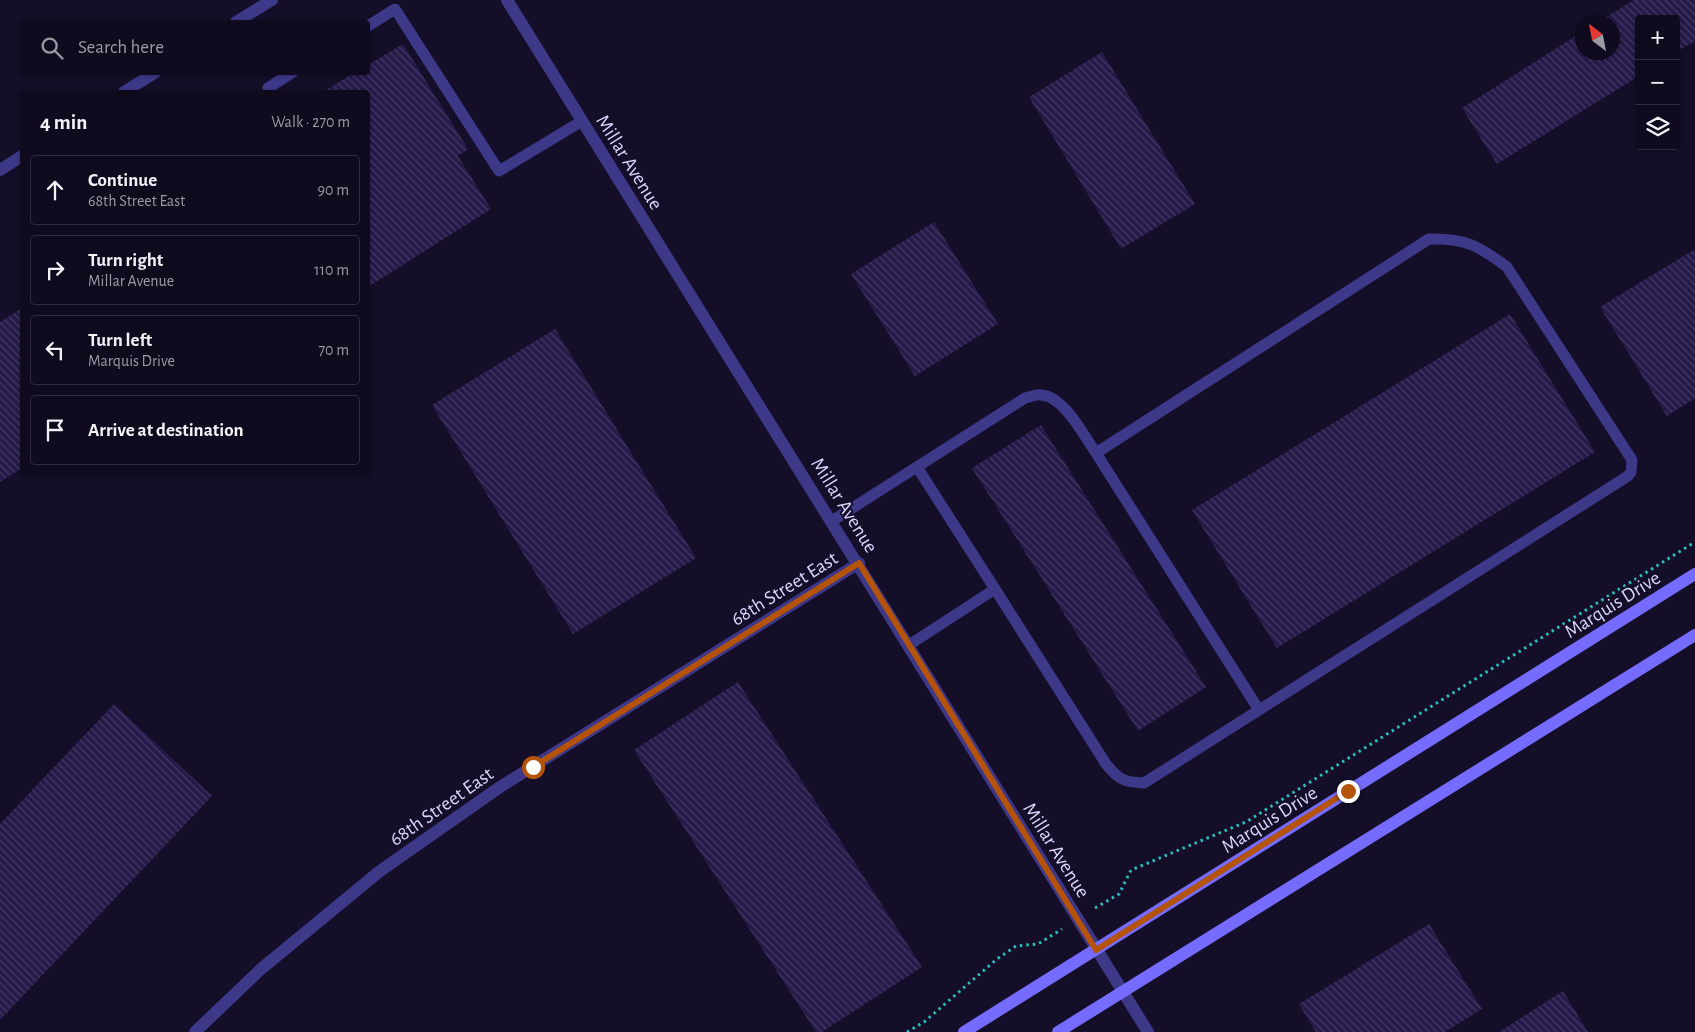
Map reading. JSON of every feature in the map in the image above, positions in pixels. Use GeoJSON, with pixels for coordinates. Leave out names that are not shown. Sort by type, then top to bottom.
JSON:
{"type":"FeatureCollection","features":[{"type":"Feature","properties":{"kind":"main road","name":"Marquis Drive"},"geometry":{"type":"LineString","coordinates":[[964,1032],[1695,574]]}},
{"type":"Feature","properties":{"kind":"main road"},"geometry":{"type":"LineString","coordinates":[[1058,1032],[1695,635]]}},
{"type":"Feature","properties":{"kind":"street"},"geometry":{"type":"LineString","coordinates":[[239,20],[272,0]]}},
{"type":"Feature","properties":{"kind":"street","name":"Millar Avenue"},"geometry":{"type":"LineString","coordinates":[[507,0],[859,563],[1148,1032]]}},
{"type":"Feature","properties":{"kind":"street"},"geometry":{"type":"LineString","coordinates":[[127,90],[151,75]]}},
{"type":"Feature","properties":{"kind":"street"},"geometry":{"type":"LineString","coordinates":[[0,170],[20,157]]}},
{"type":"Feature","properties":{"kind":"street","name":"68th Street East"},"geometry":{"type":"LineString","coordinates":[[195,1032],[261,969],[380,871],[500,788],[859,563]]}},
{"type":"Feature","properties":{"kind":"lane"},"geometry":{"type":"LineString","coordinates":[[370,24],[392,4],[500,170],[582,121]]}},
{"type":"Feature","properties":{"kind":"lane"},"geometry":{"type":"LineString","coordinates":[[268,88],[288,75]]}},
{"type":"Feature","properties":{"kind":"lane"},"geometry":{"type":"LineString","coordinates":[[917,467],[1116,777],[1130,782],[1144,783],[1628,476],[1631,472],[1632,460],[1507,267],[1479,246],[1449,238],[1429,239],[1096,453]]}},
{"type":"Feature","properties":{"kind":"lane"},"geometry":{"type":"LineString","coordinates":[[832,521],[1026,398],[1041,394],[1053,399],[1066,409],[1096,453],[1259,710]]}},
{"type":"Feature","properties":{"kind":"lane"},"geometry":{"type":"LineString","coordinates":[[909,645],[994,589]]}},
{"type":"Feature","properties":{"kind":"path"},"geometry":{"type":"LineString","coordinates":[[908,1032],[924,1022],[997,959],[1016,946],[1038,944],[1119,894],[1131,870],[1246,822],[1695,542]]}},
{"type":"Feature","properties":{"kind":"building"},"geometry":{"type":"Polygon","coordinates":[[[1634,0],[1695,0],[1695,41],[1680,50],[1680,15],[1635,15],[1635,78],[1497,164],[1462,108],[1575,36],[1575,60],[1620,60],[1620,15],[1609,15],[1634,0]]]}},
{"type":"Feature","properties":{"kind":"building"},"geometry":{"type":"Polygon","coordinates":[[[403,44],[468,149],[458,156],[491,209],[370,286],[370,90],[326,90],[350,75],[370,75],[370,64],[403,44]]]}},
{"type":"Feature","properties":{"kind":"building"},"geometry":{"type":"Polygon","coordinates":[[[1102,52],[1195,204],[1121,249],[1029,97],[1102,52]]]}},
{"type":"Feature","properties":{"kind":"building"},"geometry":{"type":"Polygon","coordinates":[[[934,222],[998,324],[915,376],[851,274],[934,222]]]}},
{"type":"Feature","properties":{"kind":"building"},"geometry":{"type":"Polygon","coordinates":[[[1695,249],[1695,398],[1667,416],[1600,307],[1695,249]]]}},
{"type":"Feature","properties":{"kind":"building"},"geometry":{"type":"Polygon","coordinates":[[[20,309],[20,469],[0,482],[0,322],[20,309]]]}},
{"type":"Feature","properties":{"kind":"building"},"geometry":{"type":"Polygon","coordinates":[[[1510,314],[1595,452],[1277,648],[1192,510],[1510,314]]]}},
{"type":"Feature","properties":{"kind":"building"},"geometry":{"type":"Polygon","coordinates":[[[555,329],[696,558],[573,634],[432,405],[555,329]]]}},
{"type":"Feature","properties":{"kind":"building"},"geometry":{"type":"Polygon","coordinates":[[[1041,425],[1206,687],[1138,731],[972,468],[1041,425]]]}},
{"type":"Feature","properties":{"kind":"building"},"geometry":{"type":"Polygon","coordinates":[[[738,682],[922,967],[822,1032],[816,1032],[634,750],[738,682]]]}},
{"type":"Feature","properties":{"kind":"building"},"geometry":{"type":"Polygon","coordinates":[[[114,704],[212,796],[0,1020],[0,824],[114,704]]]}},
{"type":"Feature","properties":{"kind":"building"},"geometry":{"type":"Polygon","coordinates":[[[1429,924],[1482,1009],[1445,1032],[1316,1032],[1299,1004],[1429,924]]]}},
{"type":"Feature","properties":{"kind":"building"},"geometry":{"type":"Polygon","coordinates":[[[1563,991],[1588,1032],[1499,1032],[1563,991]]]}},
{"type":"Feature","properties":{"kind":"route"},"geometry":{"type":"LineString","coordinates":[[533,767],[859,563],[1096,950],[1348,791]]}}]}
